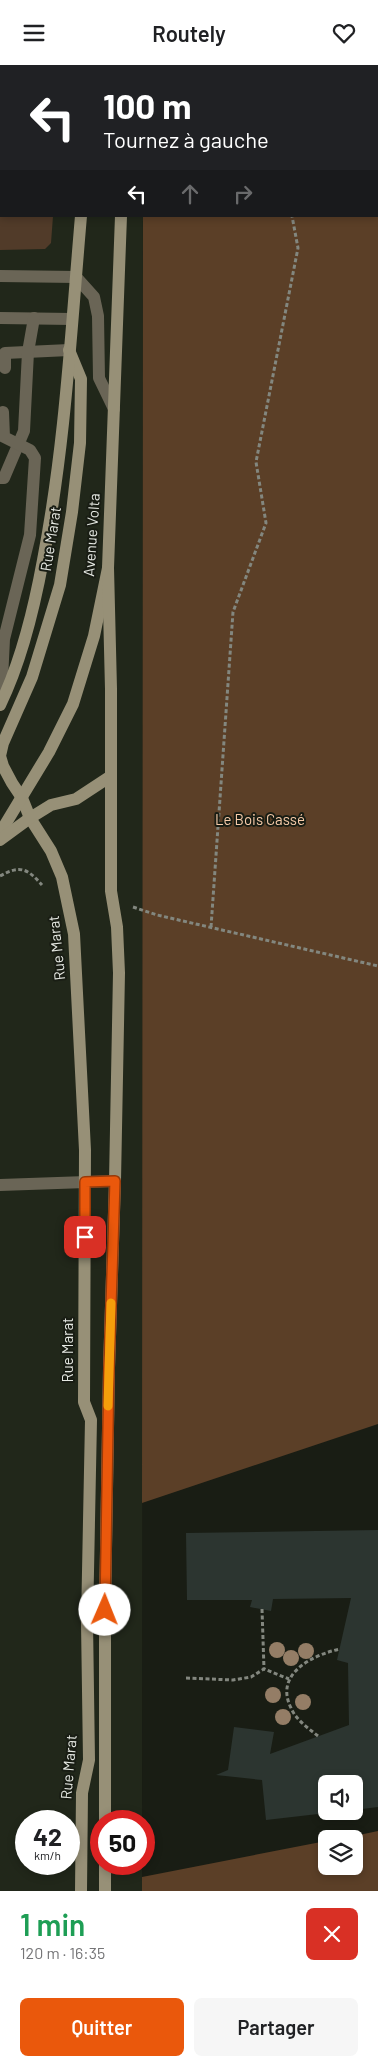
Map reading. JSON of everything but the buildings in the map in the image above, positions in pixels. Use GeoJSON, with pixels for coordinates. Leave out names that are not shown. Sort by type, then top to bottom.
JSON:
{"type":"FeatureCollection","features":[{"type":"Feature","properties":{"kind":"main road"},"geometry":{"type":"LineString","coordinates":[[1,704],[27,634],[52,513],[62,437],[81,217]]}},
{"type":"Feature","properties":{"kind":"main road","name":"Avenue Volta"},"geometry":{"type":"LineString","coordinates":[[0,833],[49,752],[73,704],[94,636],[108,568],[121,217]]}},
{"type":"Feature","properties":{"kind":"main road","name":"Rue Marat"},"geometry":{"type":"LineString","coordinates":[[69,350],[81,379],[80,443],[72,512],[60,585],[32,677],[3,743],[0,755],[7,775],[22,798],[30,818],[51,851],[62,877],[74,933],[85,1182],[84,1402],[91,1420],[87,1622],[89,1760],[82,1793],[81,1891]]}},
{"type":"Feature","properties":{"kind":"main road"},"geometry":{"type":"LineString","coordinates":[[105,1810],[109,1388],[119,973],[118,927],[111,891],[108,568]]}},
{"type":"Feature","properties":{"kind":"main road"},"geometry":{"type":"LineString","coordinates":[[0,840],[51,805],[76,799],[111,776]]}},
{"type":"Feature","properties":{"kind":"main road"},"geometry":{"type":"LineString","coordinates":[[105,1875],[105,1891]]}},
{"type":"Feature","properties":{"kind":"street"},"geometry":{"type":"LineString","coordinates":[[0,276],[76,277],[94,297],[98,316],[99,379],[114,409]]}},
{"type":"Feature","properties":{"kind":"street"},"geometry":{"type":"LineString","coordinates":[[0,318],[72,319]]}},
{"type":"Feature","properties":{"kind":"street"},"geometry":{"type":"LineString","coordinates":[[0,478],[4,478],[24,431],[28,352],[34,318]]}},
{"type":"Feature","properties":{"kind":"street"},"geometry":{"type":"LineString","coordinates":[[5,368],[2,353],[69,350]]}},
{"type":"Feature","properties":{"kind":"street"},"geometry":{"type":"LineString","coordinates":[[1,704],[4,639],[30,535],[35,467],[35,458],[30,450],[2,436],[3,412]]}},
{"type":"Feature","properties":{"kind":"street"},"geometry":{"type":"LineString","coordinates":[[0,1185],[115,1181]]}},
{"type":"Feature","properties":{"kind":"path"},"geometry":{"type":"LineString","coordinates":[[211,927],[234,612],[266,523],[256,462],[298,248],[292,217]]}},
{"type":"Feature","properties":{"kind":"path"},"geometry":{"type":"LineString","coordinates":[[0,876],[14,869],[28,872],[41,884],[44,891]]}},
{"type":"Feature","properties":{"kind":"path"},"geometry":{"type":"LineString","coordinates":[[111,891],[137,909],[378,966]]}},
{"type":"Feature","properties":{"kind":"path"},"geometry":{"type":"LineString","coordinates":[[262,1609],[264,1669]]}},
{"type":"Feature","properties":{"kind":"path"},"geometry":{"type":"LineString","coordinates":[[318,1737],[300,1722],[291,1709],[286,1696],[289,1679],[308,1660],[321,1653],[340,1649]]}},
{"type":"Feature","properties":{"kind":"path"},"geometry":{"type":"LineString","coordinates":[[186,1678],[233,1680],[251,1677],[264,1669]]}},
{"type":"Feature","properties":{"kind":"path"},"geometry":{"type":"LineString","coordinates":[[264,1669],[289,1679]]}},
{"type":"Feature","properties":{"kind":"shaded area"},"geometry":{"type":"Polygon","coordinates":[[[0,217],[143,217],[142,1810],[90,1810],[90,1875],[142,1875],[142,1891],[0,1891],[0,217]]]}},
{"type":"Feature","properties":{"kind":"shaded area"},"geometry":{"type":"Polygon","coordinates":[[[0,217],[53,217],[51,243],[45,249],[0,250],[0,217]]]}},
{"type":"Feature","properties":{"kind":"green space","name":"Le Bois Cassé"},"geometry":{"type":"Polygon","coordinates":[[[143,217],[378,217],[378,1424],[142,1503],[143,217]]]}},
{"type":"Feature","properties":{"kind":"green space"},"geometry":{"type":"Polygon","coordinates":[[[378,1831],[378,1891],[142,1891],[142,1877],[318,1843],[318,1875],[363,1875],[363,1834],[378,1831]]]}},
{"type":"Feature","properties":{"kind":"slow traffic"},"geometry":{"type":"LineString","coordinates":[[108,1406],[111,1303]]}},
{"type":"Feature","properties":{"kind":"route"},"geometry":{"type":"LineString","coordinates":[[85,1237],[85,1182],[115,1181],[109,1368],[105,1610]]}}]}
